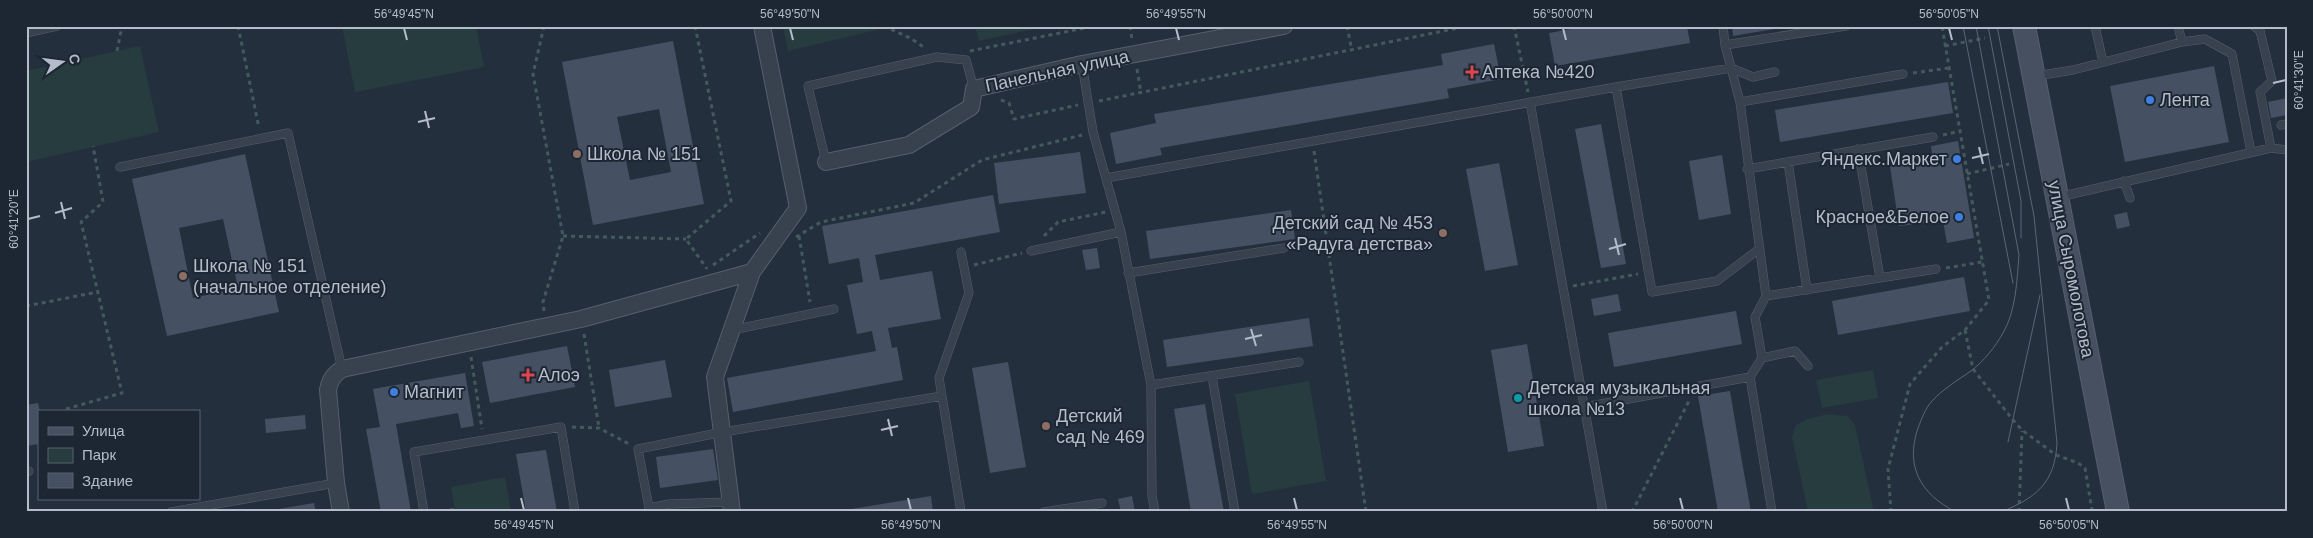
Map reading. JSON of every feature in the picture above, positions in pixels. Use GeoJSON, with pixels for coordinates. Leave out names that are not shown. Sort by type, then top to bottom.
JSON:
{"type":"FeatureCollection","features":[{"type":"Feature","properties":{"kind":"street"},"geometry":{"type":"LineString","coordinates":[[731,507],[715,377],[752,272],[798,208],[762,26]]}},
{"type":"Feature","properties":{"kind":"street","name":"Панельная улица"},"geometry":{"type":"LineString","coordinates":[[826,162],[909,145],[971,107],[974,89],[1082,64],[1284,26]]}},
{"type":"Feature","properties":{"kind":"street","name":"улица Сыромолотова"},"geometry":{"type":"LineString","coordinates":[[2024,26],[2118,512]]}},
{"type":"Feature","properties":{"kind":"street"},"geometry":{"type":"LineString","coordinates":[[341,512],[336,483],[328,390],[330,381],[335,373],[342,369],[582,319],[752,272]]}},
{"type":"Feature","properties":{"kind":"lane"},"geometry":{"type":"LineString","coordinates":[[26,33],[57,26]]}},
{"type":"Feature","properties":{"kind":"lane"},"geometry":{"type":"LineString","coordinates":[[1723,26],[1725,45],[1740,102],[1747,169],[1766,296],[1755,317],[1762,358],[1750,377],[1772,512]]}},
{"type":"Feature","properties":{"kind":"lane"},"geometry":{"type":"LineString","coordinates":[[1725,45],[1846,26]]}},
{"type":"Feature","properties":{"kind":"lane"},"geometry":{"type":"LineString","coordinates":[[2096,26],[2103,62]]}},
{"type":"Feature","properties":{"kind":"lane"},"geometry":{"type":"LineString","coordinates":[[2178,26],[2182,42]]}},
{"type":"Feature","properties":{"kind":"lane"},"geometry":{"type":"LineString","coordinates":[[2259,28],[2272,80],[2260,92],[2271,148]]}},
{"type":"Feature","properties":{"kind":"lane"},"geometry":{"type":"LineString","coordinates":[[2034,76],[2073,70],[2182,42],[2205,39],[2232,54],[2250,152]]}},
{"type":"Feature","properties":{"kind":"lane"},"geometry":{"type":"LineString","coordinates":[[826,162],[808,86],[937,57],[966,60],[974,89]]}},
{"type":"Feature","properties":{"kind":"lane"},"geometry":{"type":"LineString","coordinates":[[1082,64],[1093,132],[1121,232],[1152,385],[1152,496],[1155,512]]}},
{"type":"Feature","properties":{"kind":"lane"},"geometry":{"type":"LineString","coordinates":[[1106,178],[1732,68],[1752,77],[1775,72]]}},
{"type":"Feature","properties":{"kind":"lane"},"geometry":{"type":"LineString","coordinates":[[1740,102],[1903,74]]}},
{"type":"Feature","properties":{"kind":"lane"},"geometry":{"type":"LineString","coordinates":[[1616,87],[1652,292],[1717,281],[1759,249]]}},
{"type":"Feature","properties":{"kind":"lane"},"geometry":{"type":"LineString","coordinates":[[1530,102],[1603,512]]}},
{"type":"Feature","properties":{"kind":"lane"},"geometry":{"type":"LineString","coordinates":[[120,167],[288,133],[342,369]]}},
{"type":"Feature","properties":{"kind":"lane"},"geometry":{"type":"LineString","coordinates":[[1747,169],[1933,137]]}},
{"type":"Feature","properties":{"kind":"lane"},"geometry":{"type":"LineString","coordinates":[[2057,198],[2250,152],[2271,148],[2287,150]]}},
{"type":"Feature","properties":{"kind":"lane"},"geometry":{"type":"LineString","coordinates":[[1858,149],[1880,278]]}},
{"type":"Feature","properties":{"kind":"lane"},"geometry":{"type":"LineString","coordinates":[[1788,162],[1806,290]]}},
{"type":"Feature","properties":{"kind":"lane"},"geometry":{"type":"LineString","coordinates":[[2124,181],[2130,198]]}},
{"type":"Feature","properties":{"kind":"lane"},"geometry":{"type":"LineString","coordinates":[[1030,250],[1121,232]]}},
{"type":"Feature","properties":{"kind":"lane"},"geometry":{"type":"LineString","coordinates":[[1128,273],[1284,248]]}},
{"type":"Feature","properties":{"kind":"lane"},"geometry":{"type":"LineString","coordinates":[[961,512],[940,378],[969,293],[962,252]]}},
{"type":"Feature","properties":{"kind":"lane"},"geometry":{"type":"LineString","coordinates":[[1766,296],[1936,269]]}},
{"type":"Feature","properties":{"kind":"lane"},"geometry":{"type":"LineString","coordinates":[[730,330],[834,310]]}},
{"type":"Feature","properties":{"kind":"lane"},"geometry":{"type":"LineString","coordinates":[[1762,358],[1795,351],[1808,366]]}},
{"type":"Feature","properties":{"kind":"lane"},"geometry":{"type":"LineString","coordinates":[[1152,385],[1299,362]]}},
{"type":"Feature","properties":{"kind":"lane"},"geometry":{"type":"LineString","coordinates":[[1212,376],[1235,512]]}},
{"type":"Feature","properties":{"kind":"lane"},"geometry":{"type":"LineString","coordinates":[[1584,407],[1750,377]]}},
{"type":"Feature","properties":{"kind":"lane"},"geometry":{"type":"LineString","coordinates":[[731,507],[649,508],[638,449],[723,432],[942,396]]}},
{"type":"Feature","properties":{"kind":"lane"},"geometry":{"type":"LineString","coordinates":[[424,512],[414,452],[561,427],[575,512]]}},
{"type":"Feature","properties":{"kind":"lane"},"geometry":{"type":"LineString","coordinates":[[171,512],[336,483]]}},
{"type":"Feature","properties":{"kind":"lane"},"geometry":{"type":"LineString","coordinates":[[1044,512],[1102,503]]}},
{"type":"Feature","properties":{"kind":"path"},"geometry":{"type":"LineString","coordinates":[[117,51],[122,26]]}},
{"type":"Feature","properties":{"kind":"path"},"geometry":{"type":"LineString","coordinates":[[238,26],[261,138]]}},
{"type":"Feature","properties":{"kind":"path"},"geometry":{"type":"LineString","coordinates":[[544,26],[533,74],[563,236],[543,302],[546,326]]}},
{"type":"Feature","properties":{"kind":"path"},"geometry":{"type":"LineString","coordinates":[[563,236],[686,239],[731,201],[695,26]]}},
{"type":"Feature","properties":{"kind":"path"},"geometry":{"type":"LineString","coordinates":[[884,26],[910,38],[937,57]]}},
{"type":"Feature","properties":{"kind":"path"},"geometry":{"type":"LineString","coordinates":[[965,52],[1095,26]]}},
{"type":"Feature","properties":{"kind":"path"},"geometry":{"type":"LineString","coordinates":[[1347,26],[1352,51]]}},
{"type":"Feature","properties":{"kind":"path"},"geometry":{"type":"LineString","coordinates":[[1000,100],[1009,103],[1014,119],[1468,26]]}},
{"type":"Feature","properties":{"kind":"path"},"geometry":{"type":"LineString","coordinates":[[1514,26],[1530,102]]}},
{"type":"Feature","properties":{"kind":"path"},"geometry":{"type":"LineString","coordinates":[[1891,512],[1888,469],[1910,384],[1942,347],[1964,330],[1989,300],[1942,26]]}},
{"type":"Feature","properties":{"kind":"path"},"geometry":{"type":"LineString","coordinates":[[1945,46],[1985,38]]}},
{"type":"Feature","properties":{"kind":"path"},"geometry":{"type":"LineString","coordinates":[[1903,74],[1949,68]]}},
{"type":"Feature","properties":{"kind":"path"},"geometry":{"type":"LineString","coordinates":[[1933,137],[1960,131]]}},
{"type":"Feature","properties":{"kind":"path"},"geometry":{"type":"LineString","coordinates":[[777,239],[799,236],[821,222],[914,204],[982,160],[1093,132]]}},
{"type":"Feature","properties":{"kind":"path"},"geometry":{"type":"LineString","coordinates":[[1312,141],[1366,512]]}},
{"type":"Feature","properties":{"kind":"path"},"geometry":{"type":"LineString","coordinates":[[66,409],[122,393],[81,222],[103,202],[93,146]]}},
{"type":"Feature","properties":{"kind":"path"},"geometry":{"type":"LineString","coordinates":[[1967,174],[2009,164]]}},
{"type":"Feature","properties":{"kind":"path"},"geometry":{"type":"LineString","coordinates":[[699,273],[762,232]]}},
{"type":"Feature","properties":{"kind":"path"},"geometry":{"type":"LineString","coordinates":[[799,236],[812,314]]}},
{"type":"Feature","properties":{"kind":"path"},"geometry":{"type":"LineString","coordinates":[[686,239],[707,269]]}},
{"type":"Feature","properties":{"kind":"path"},"geometry":{"type":"LineString","coordinates":[[1936,269],[1982,262]]}},
{"type":"Feature","properties":{"kind":"path"},"geometry":{"type":"LineString","coordinates":[[1563,288],[1649,272]]}},
{"type":"Feature","properties":{"kind":"path"},"geometry":{"type":"LineString","coordinates":[[26,306],[98,292]]}},
{"type":"Feature","properties":{"kind":"path"},"geometry":{"type":"LineString","coordinates":[[582,319],[600,428]]}},
{"type":"Feature","properties":{"kind":"path"},"geometry":{"type":"LineString","coordinates":[[1964,330],[1973,369],[2022,430],[2056,455],[2078,463],[2085,468],[2092,510]]}},
{"type":"Feature","properties":{"kind":"path"},"geometry":{"type":"LineString","coordinates":[[469,344],[483,440]]}},
{"type":"Feature","properties":{"kind":"path"},"geometry":{"type":"LineString","coordinates":[[1632,512],[1697,386]]}},
{"type":"Feature","properties":{"kind":"path"},"geometry":{"type":"LineString","coordinates":[[561,427],[600,428],[638,449]]}},
{"type":"Feature","properties":{"kind":"path"},"geometry":{"type":"LineString","coordinates":[[2019,512],[2022,430]]}},
{"type":"Feature","properties":{"kind":"path"},"geometry":{"type":"LineString","coordinates":[[442,512],[455,509]]}},
{"type":"Feature","properties":{"kind":"green space"},"geometry":{"type":"Polygon","coordinates":[[[342,26],[476,26],[484,67],[355,92],[342,26]]]}},
{"type":"Feature","properties":{"kind":"green space"},"geometry":{"type":"Polygon","coordinates":[[[783,26],[893,26],[788,51],[783,26]]]}},
{"type":"Feature","properties":{"kind":"green space"},"geometry":{"type":"Polygon","coordinates":[[[975,26],[1047,26],[979,41],[975,26]]]}},
{"type":"Feature","properties":{"kind":"green space"},"geometry":{"type":"Polygon","coordinates":[[[140,46],[159,132],[26,162],[26,71],[140,46]]]}},
{"type":"Feature","properties":{"kind":"green space"},"geometry":{"type":"Polygon","coordinates":[[[1873,370],[1878,398],[1822,408],[1816,380],[1873,370]]]}},
{"type":"Feature","properties":{"kind":"green space"},"geometry":{"type":"Polygon","coordinates":[[[1309,381],[1326,481],[1252,494],[1235,394],[1309,381]]]}},
{"type":"Feature","properties":{"kind":"green space"},"geometry":{"type":"Polygon","coordinates":[[[1828,414],[1847,416],[1855,425],[1874,512],[1808,512],[1792,437],[1796,425],[1808,419],[1828,414]]]}},
{"type":"Feature","properties":{"kind":"green space"},"geometry":{"type":"Polygon","coordinates":[[[505,477],[511,512],[455,512],[451,487],[505,477]]]}},
{"type":"Feature","properties":{"kind":"building"},"geometry":{"type":"Polygon","coordinates":[[[1588,26],[1687,26],[1690,43],[1555,66],[1549,33],[1588,26]]]}},
{"type":"Feature","properties":{"kind":"building"},"geometry":{"type":"Polygon","coordinates":[[[1732,26],[1786,26],[1786,27],[1733,36],[1732,26]]]}},
{"type":"Feature","properties":{"kind":"building"},"geometry":{"type":"Polygon","coordinates":[[[673,41],[704,204],[593,225],[562,62],[673,41]],[[659,109],[617,117],[630,180],[671,172],[659,109]]]}},
{"type":"Feature","properties":{"kind":"building"},"geometry":{"type":"Polygon","coordinates":[[[1494,44],[1501,79],[1447,89],[1449,98],[1160,148],[1162,155],[1116,164],[1110,133],[1156,123],[1154,114],[1443,65],[1441,54],[1494,44]]]}},
{"type":"Feature","properties":{"kind":"building"},"geometry":{"type":"Polygon","coordinates":[[[2214,66],[2229,142],[2125,162],[2110,86],[2214,66]]]}},
{"type":"Feature","properties":{"kind":"building"},"geometry":{"type":"Polygon","coordinates":[[[1948,82],[1953,113],[1780,142],[1775,110],[1948,82]]]}},
{"type":"Feature","properties":{"kind":"building"},"geometry":{"type":"Polygon","coordinates":[[[2287,98],[2287,115],[2271,118],[2268,102],[2287,98]]]}},
{"type":"Feature","properties":{"kind":"building"},"geometry":{"type":"Polygon","coordinates":[[[1601,124],[1626,264],[1601,268],[1575,129],[1601,124]]]}},
{"type":"Feature","properties":{"kind":"building"},"geometry":{"type":"Polygon","coordinates":[[[1958,141],[1974,238],[1947,243],[1943,221],[1899,226],[1890,166],[1933,161],[1931,146],[1958,141]]]}},
{"type":"Feature","properties":{"kind":"building"},"geometry":{"type":"Polygon","coordinates":[[[1080,152],[1086,193],[999,204],[994,163],[1080,152]]]}},
{"type":"Feature","properties":{"kind":"building"},"geometry":{"type":"Polygon","coordinates":[[[245,154],[279,312],[167,336],[132,179],[245,154]],[[223,219],[179,228],[193,298],[238,288],[223,219]]]}},
{"type":"Feature","properties":{"kind":"building"},"geometry":{"type":"Polygon","coordinates":[[[1722,155],[1731,214],[1699,220],[1689,161],[1722,155]]]}},
{"type":"Feature","properties":{"kind":"building"},"geometry":{"type":"Polygon","coordinates":[[[1499,163],[1518,265],[1485,271],[1466,169],[1499,163]]]}},
{"type":"Feature","properties":{"kind":"building"},"geometry":{"type":"Polygon","coordinates":[[[993,195],[1000,232],[875,255],[880,280],[932,271],[941,319],[888,328],[892,348],[897,347],[903,380],[733,412],[727,378],[876,351],[872,331],[857,334],[847,285],[863,282],[859,258],[829,264],[822,226],[993,195]]]}},
{"type":"Feature","properties":{"kind":"building"},"geometry":{"type":"Polygon","coordinates":[[[1291,210],[1295,239],[1150,259],[1146,231],[1291,210]]]}},
{"type":"Feature","properties":{"kind":"building"},"geometry":{"type":"Polygon","coordinates":[[[2127,212],[2130,226],[2117,229],[2114,215],[2127,212]]]}},
{"type":"Feature","properties":{"kind":"building"},"geometry":{"type":"Polygon","coordinates":[[[1097,248],[1100,268],[1086,270],[1082,250],[1097,248]]]}},
{"type":"Feature","properties":{"kind":"building"},"geometry":{"type":"Polygon","coordinates":[[[1964,277],[1970,311],[1838,335],[1832,301],[1964,277]]]}},
{"type":"Feature","properties":{"kind":"building"},"geometry":{"type":"Polygon","coordinates":[[[1618,294],[1621,311],[1594,316],[1591,299],[1618,294]]]}},
{"type":"Feature","properties":{"kind":"building"},"geometry":{"type":"Polygon","coordinates":[[[1736,311],[1742,344],[1614,367],[1608,333],[1736,311]]]}},
{"type":"Feature","properties":{"kind":"building"},"geometry":{"type":"Polygon","coordinates":[[[1309,318],[1313,346],[1167,367],[1163,340],[1309,318]]]}},
{"type":"Feature","properties":{"kind":"building","name":"Детская музыкальная школа №13"},"geometry":{"type":"Polygon","coordinates":[[[1527,344],[1544,446],[1508,452],[1491,350],[1527,344]]]}},
{"type":"Feature","properties":{"kind":"building"},"geometry":{"type":"Polygon","coordinates":[[[567,346],[575,387],[490,403],[482,362],[567,346]]]}},
{"type":"Feature","properties":{"kind":"building"},"geometry":{"type":"Polygon","coordinates":[[[665,360],[672,397],[615,407],[609,370],[665,360]]]}},
{"type":"Feature","properties":{"kind":"building"},"geometry":{"type":"Polygon","coordinates":[[[1008,362],[1026,467],[990,473],[972,368],[1008,362]]]}},
{"type":"Feature","properties":{"kind":"building"},"geometry":{"type":"Polygon","coordinates":[[[465,373],[474,426],[461,428],[458,413],[396,424],[411,512],[381,512],[366,429],[380,427],[373,389],[465,373]]]}},
{"type":"Feature","properties":{"kind":"building"},"geometry":{"type":"Polygon","coordinates":[[[1730,391],[1751,512],[1718,512],[1698,396],[1730,391]]]}},
{"type":"Feature","properties":{"kind":"building"},"geometry":{"type":"Polygon","coordinates":[[[38,403],[40,410],[38,410],[38,444],[26,446],[26,405],[38,403]]]}},
{"type":"Feature","properties":{"kind":"building"},"geometry":{"type":"Polygon","coordinates":[[[1205,404],[1224,512],[1191,512],[1174,409],[1205,404]]]}},
{"type":"Feature","properties":{"kind":"building"},"geometry":{"type":"Polygon","coordinates":[[[305,415],[306,429],[266,433],[265,419],[305,415]]]}},
{"type":"Feature","properties":{"kind":"building"},"geometry":{"type":"Polygon","coordinates":[[[713,449],[718,480],[660,488],[656,457],[713,449]]]}},
{"type":"Feature","properties":{"kind":"building"},"geometry":{"type":"Polygon","coordinates":[[[546,450],[557,512],[526,512],[516,454],[546,450]]]}},
{"type":"Feature","properties":{"kind":"building"},"geometry":{"type":"Polygon","coordinates":[[[931,496],[933,512],[839,511],[931,496]]]}},
{"type":"Feature","properties":{"kind":"building"},"geometry":{"type":"Polygon","coordinates":[[[1132,496],[1135,512],[1121,512],[1118,499],[1132,496]]]}},
{"type":"Feature","properties":{"kind":"building"},"geometry":{"type":"Polygon","coordinates":[[[314,503],[316,512],[267,512],[267,511],[314,503]]]}},
{"type":"Feature","properties":{"kind":"tram line"},"geometry":{"type":"LineString","coordinates":[[1963,26],[2013,283]]}},
{"type":"Feature","properties":{"kind":"tram line"},"geometry":{"type":"LineString","coordinates":[[1956,512],[1943,505],[1925,488],[1915,467],[1913,455],[1914,442],[1927,407],[1946,389],[1980,363],[1993,349],[2003,333],[2011,315],[2019,255],[1976,26]]}},
{"type":"Feature","properties":{"kind":"tram line"},"geometry":{"type":"LineString","coordinates":[[1988,26],[2021,201],[2021,238]]}},
{"type":"Feature","properties":{"kind":"tram line"},"geometry":{"type":"LineString","coordinates":[[1997,26],[2034,216],[2057,443],[2048,479],[2034,495],[2001,512]]}},
{"type":"Feature","properties":{"kind":"tram line"},"geometry":{"type":"LineString","coordinates":[[2008,442],[2040,295]]}},
{"type":"Feature","properties":{"kind":"place","name":"Аптека №420"},"geometry":{"type":"Point","coordinates":[1472,72]}},
{"type":"Feature","properties":{"kind":"place","name":"Лента"},"geometry":{"type":"Point","coordinates":[2150,100]}},
{"type":"Feature","properties":{"kind":"place","name":"Школа № 151"},"geometry":{"type":"Point","coordinates":[577,154]}},
{"type":"Feature","properties":{"kind":"place","name":"Яндекс.Маркет"},"geometry":{"type":"Point","coordinates":[1957,159]}},
{"type":"Feature","properties":{"kind":"place","name":"Красное&Белое"},"geometry":{"type":"Point","coordinates":[1959,217]}},
{"type":"Feature","properties":{"kind":"place","name":"Детский сад № 453 «Радуга детства»"},"geometry":{"type":"Point","coordinates":[1443,233]}},
{"type":"Feature","properties":{"kind":"place","name":"Школа № 151 (начальное отделение)"},"geometry":{"type":"Point","coordinates":[183,276]}},
{"type":"Feature","properties":{"kind":"place","name":"Алоэ"},"geometry":{"type":"Point","coordinates":[528,375]}},
{"type":"Feature","properties":{"kind":"place","name":"Магнит"},"geometry":{"type":"Point","coordinates":[394,392]}},
{"type":"Feature","properties":{"kind":"place","name":"Детская музыкальная школа №13"},"geometry":{"type":"Point","coordinates":[1518,398]}},
{"type":"Feature","properties":{"kind":"place","name":"Детский сад № 469"},"geometry":{"type":"Point","coordinates":[1046,426]}}]}
